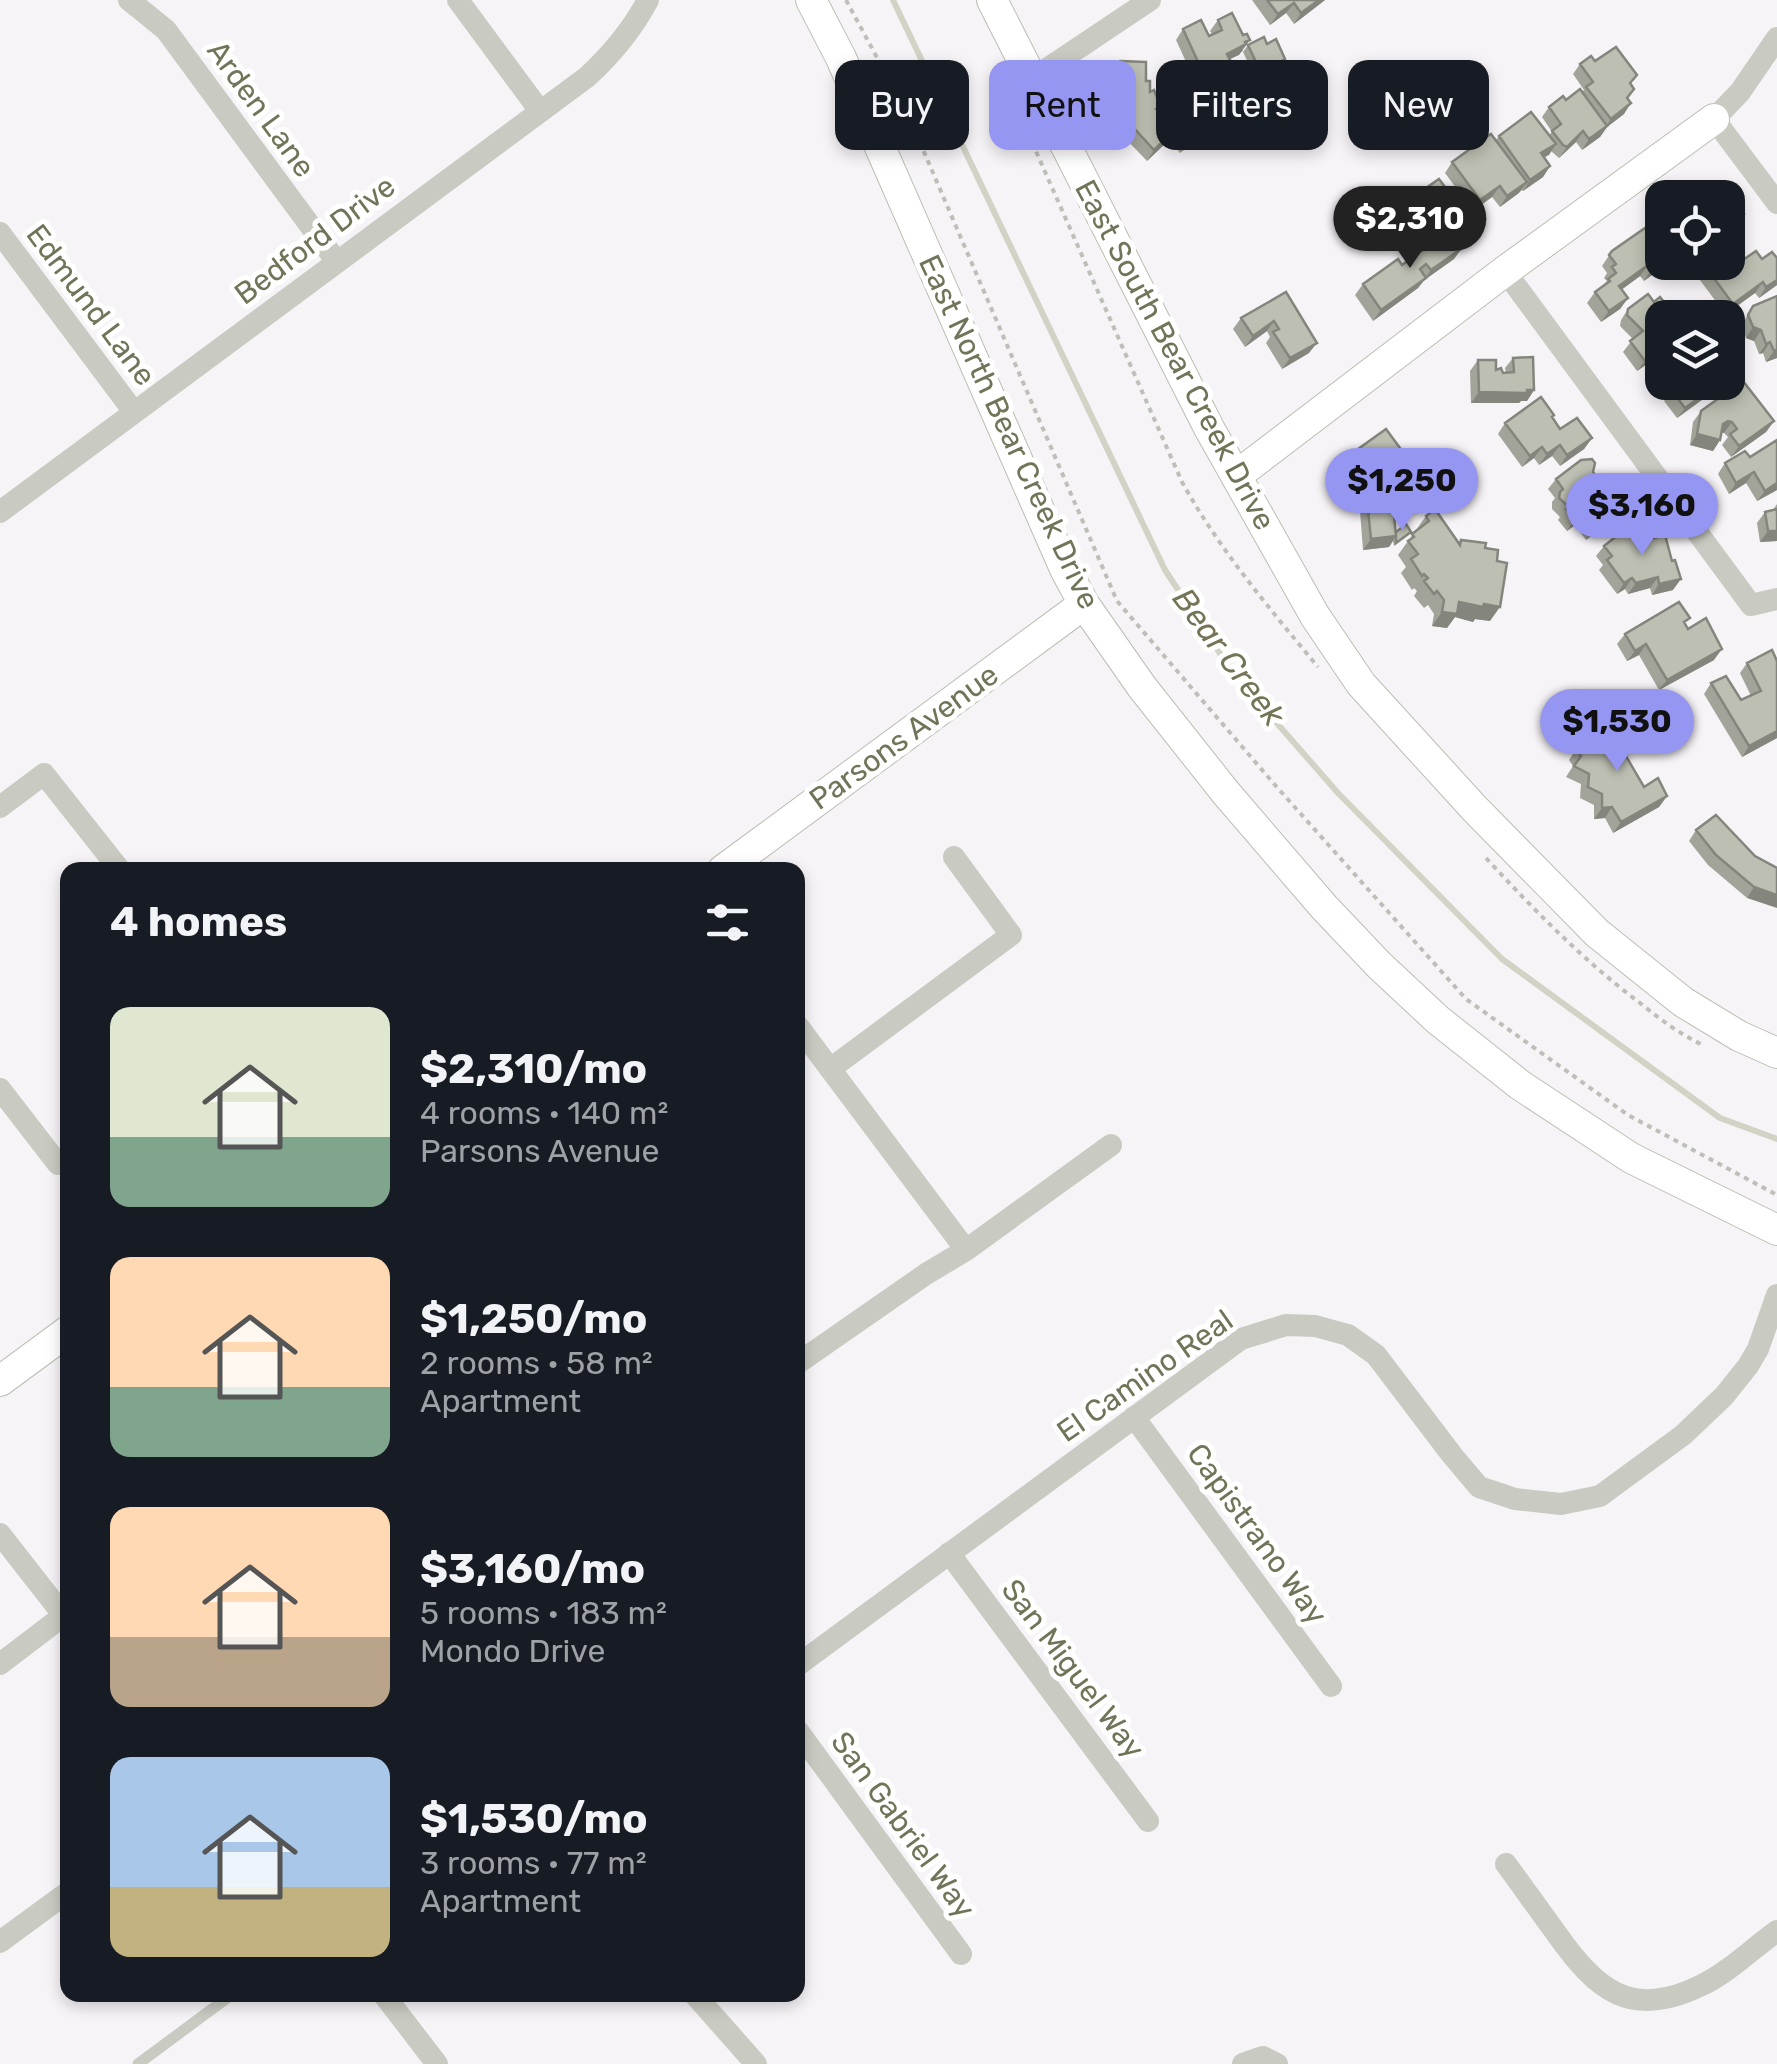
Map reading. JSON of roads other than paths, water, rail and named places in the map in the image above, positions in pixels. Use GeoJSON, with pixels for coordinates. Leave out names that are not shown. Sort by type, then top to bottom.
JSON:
{"type":"FeatureCollection","features":[{"type":"Feature","properties":{"kind":"street","name":"Arden Lane"},"geometry":{"type":"LineString","coordinates":[[129,0],[166,30],[337,262]]}},
{"type":"Feature","properties":{"kind":"street"},"geometry":{"type":"LineString","coordinates":[[458,0],[540,111]]}},
{"type":"Feature","properties":{"kind":"street","name":"Bedford Drive"},"geometry":{"type":"LineString","coordinates":[[0,512],[587,77],[613,53],[648,0]]}},
{"type":"Feature","properties":{"kind":"street","name":"East North Bear Creek Drive"},"geometry":{"type":"LineString","coordinates":[[812,0],[1065,569],[1084,604],[1142,687],[1324,907],[1438,1020],[1520,1085],[1631,1158],[1777,1230]]}},
{"type":"Feature","properties":{"kind":"street","name":"East South Bear Creek Drive"},"geometry":{"type":"LineString","coordinates":[[992,0],[1022,60]]}},
{"type":"Feature","properties":{"kind":"street"},"geometry":{"type":"LineString","coordinates":[[1060,60],[1150,0]]}},
{"type":"Feature","properties":{"kind":"street"},"geometry":{"type":"LineString","coordinates":[[1236,476],[1714,118],[1740,92],[1777,38]]}},
{"type":"Feature","properties":{"kind":"street"},"geometry":{"type":"LineString","coordinates":[[1714,118],[1777,203]]}},
{"type":"Feature","properties":{"kind":"street","name":"East South Bear Creek Drive"},"geometry":{"type":"LineString","coordinates":[[1068,150],[1236,476],[1315,616],[1361,684],[1475,809],[1597,932],[1683,1002],[1739,1036],[1777,1053]]}},
{"type":"Feature","properties":{"kind":"street","name":"Edmund Lane"},"geometry":{"type":"LineString","coordinates":[[0,233],[134,412]]}},
{"type":"Feature","properties":{"kind":"street"},"geometry":{"type":"LineString","coordinates":[[1505,271],[1751,605],[1777,599]]}},
{"type":"Feature","properties":{"kind":"street","name":"Parsons Avenue"},"geometry":{"type":"LineString","coordinates":[[734,862],[1084,604]]}},
{"type":"Feature","properties":{"kind":"street"},"geometry":{"type":"LineString","coordinates":[[0,806],[44,774],[114,862]]}},
{"type":"Feature","properties":{"kind":"street"},"geometry":{"type":"LineString","coordinates":[[830,1070],[1011,936],[954,857]]}},
{"type":"Feature","properties":{"kind":"street"},"geometry":{"type":"LineString","coordinates":[[805,1036],[966,1250]]}},
{"type":"Feature","properties":{"kind":"street"},"geometry":{"type":"LineString","coordinates":[[0,1088],[58,1164]]}},
{"type":"Feature","properties":{"kind":"street"},"geometry":{"type":"LineString","coordinates":[[805,1358],[966,1250],[1111,1144]]}},
{"type":"Feature","properties":{"kind":"street","name":"El Camino Real"},"geometry":{"type":"LineString","coordinates":[[805,1660],[1241,1339],[1286,1325],[1315,1326],[1348,1336],[1376,1356],[1479,1487],[1514,1499],[1560,1504],[1600,1496],[1683,1435],[1724,1396],[1758,1349],[1777,1296]]}},
{"type":"Feature","properties":{"kind":"street"},"geometry":{"type":"LineString","coordinates":[[0,1380],[60,1337]]}},
{"type":"Feature","properties":{"kind":"street","name":"Capistrano Way"},"geometry":{"type":"LineString","coordinates":[[1134,1417],[1331,1686]]}},
{"type":"Feature","properties":{"kind":"street"},"geometry":{"type":"LineString","coordinates":[[0,1534],[60,1610]]}},
{"type":"Feature","properties":{"kind":"street","name":"San Miguel Way"},"geometry":{"type":"LineString","coordinates":[[949,1553],[1148,1821]]}},
{"type":"Feature","properties":{"kind":"street"},"geometry":{"type":"LineString","coordinates":[[0,1664],[60,1622]]}},
{"type":"Feature","properties":{"kind":"street","name":"San Gabriel Way"},"geometry":{"type":"LineString","coordinates":[[805,1741],[961,1954]]}},
{"type":"Feature","properties":{"kind":"street"},"geometry":{"type":"LineString","coordinates":[[1506,1864],[1576,1962],[1616,1994],[1637,2000],[1669,1999],[1706,1983],[1777,1931]]}},
{"type":"Feature","properties":{"kind":"street"},"geometry":{"type":"LineString","coordinates":[[0,1942],[60,1898]]}},
{"type":"Feature","properties":{"kind":"street"},"geometry":{"type":"LineString","coordinates":[[389,2002],[437,2064]]}},
{"type":"Feature","properties":{"kind":"street"},"geometry":{"type":"LineString","coordinates":[[701,2002],[756,2064]]}},
{"type":"Feature","properties":{"kind":"street"},"geometry":{"type":"LineString","coordinates":[[1243,2064],[1263,2057],[1278,2064]]}},
{"type":"Feature","properties":{"kind":"lane"},"geometry":{"type":"LineString","coordinates":[[138,2064],[221,2002]]}},
{"type":"Feature","properties":{"kind":"waterway","name":"Bear Creek"},"geometry":{"type":"LineString","coordinates":[[893,0],[1165,570],[1233,673],[1338,793],[1502,959],[1720,1118],[1777,1139]]}}]}
